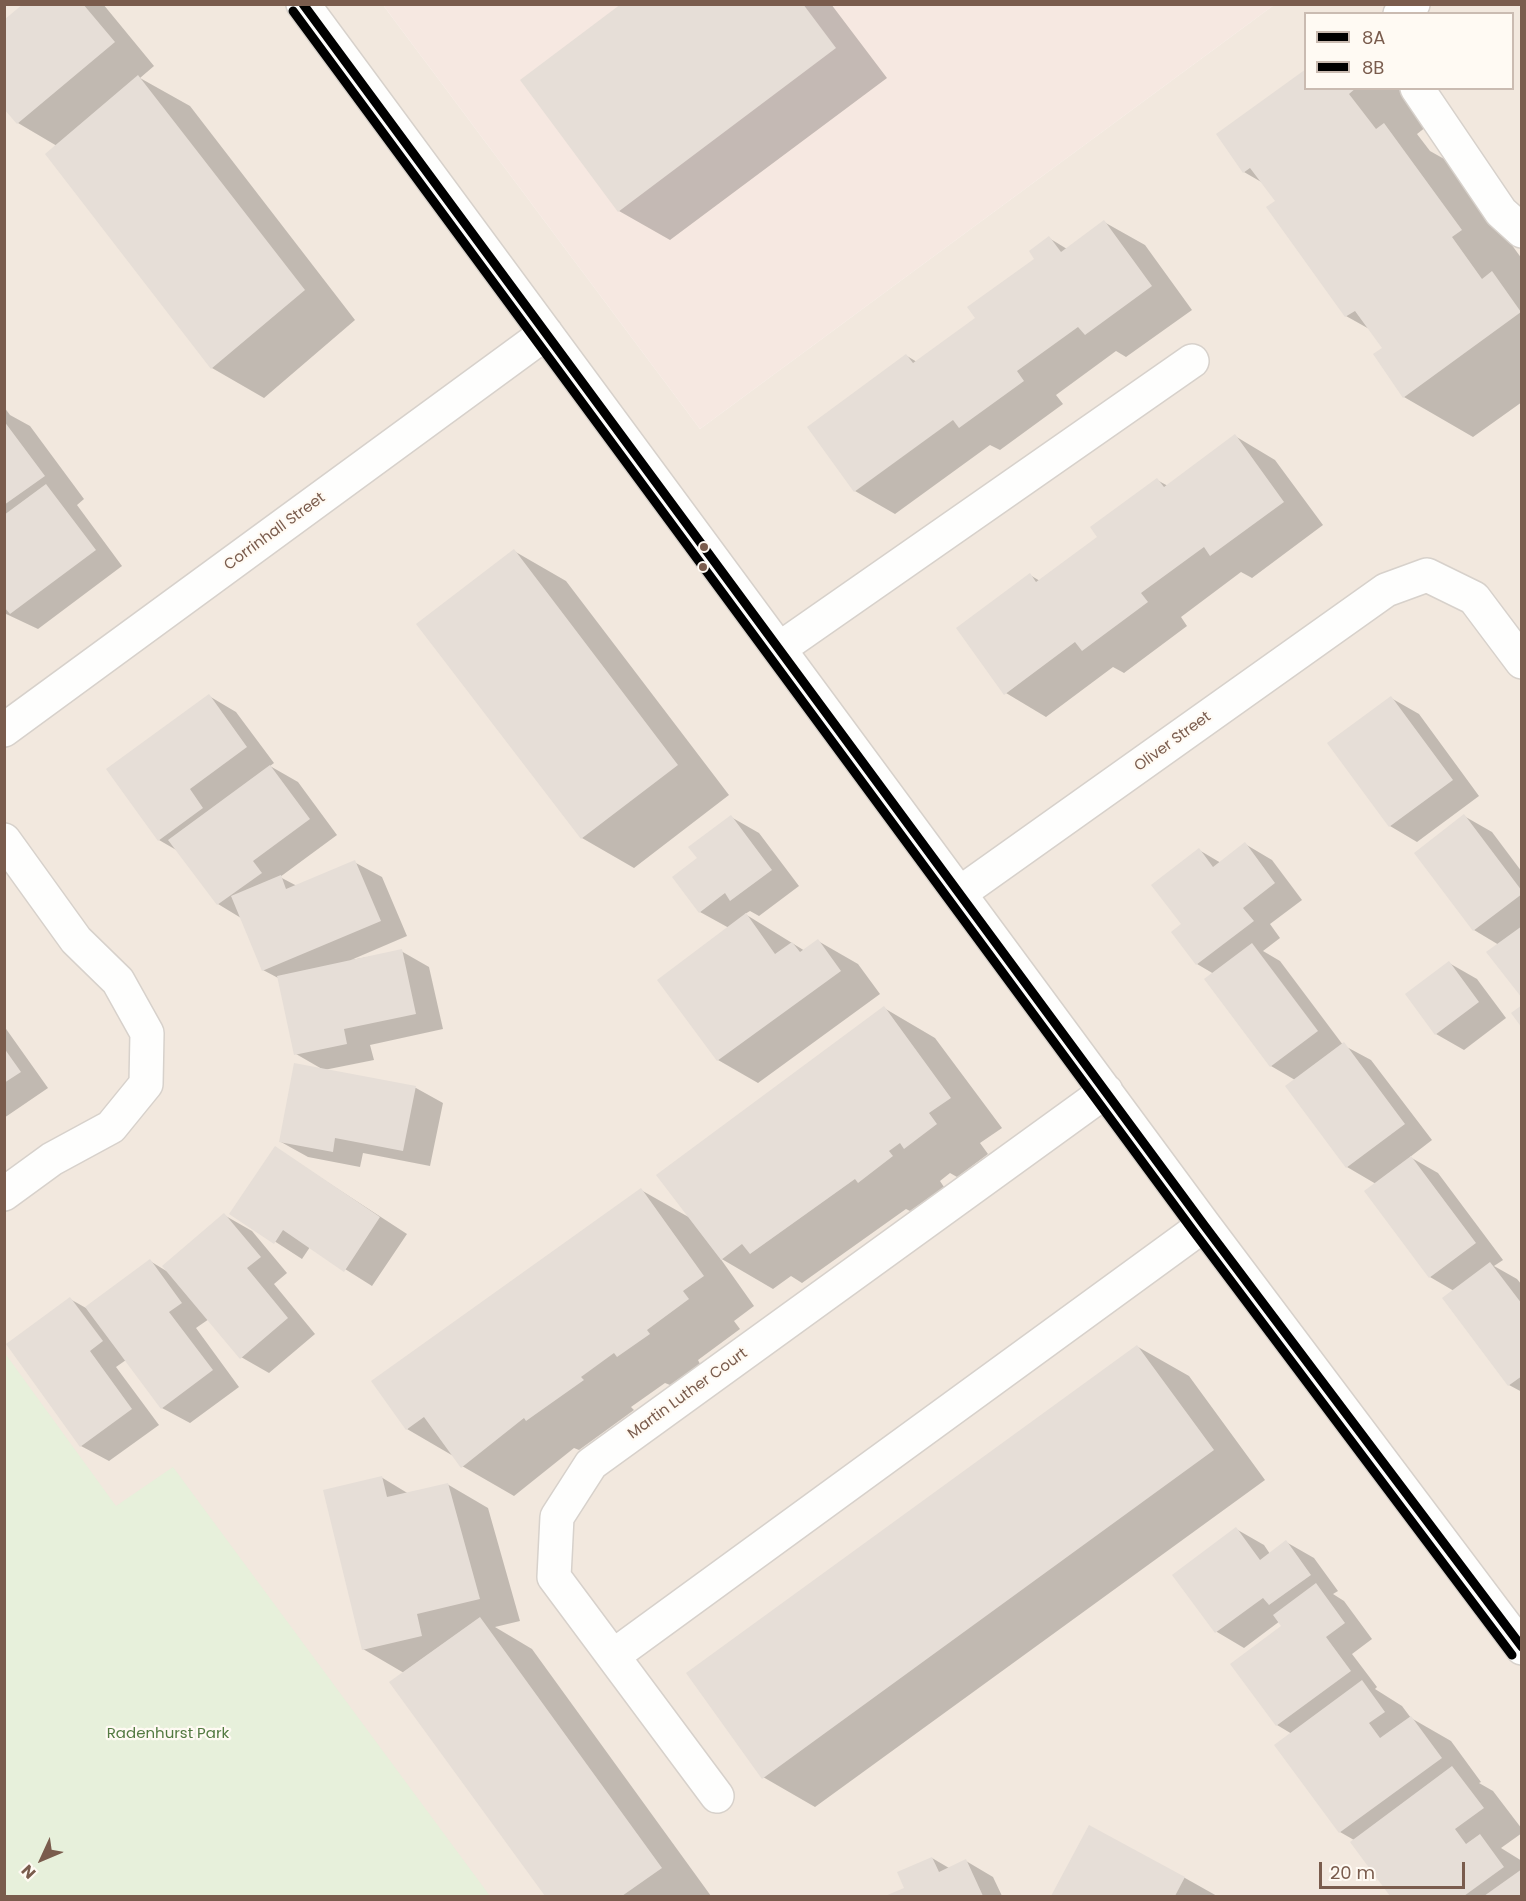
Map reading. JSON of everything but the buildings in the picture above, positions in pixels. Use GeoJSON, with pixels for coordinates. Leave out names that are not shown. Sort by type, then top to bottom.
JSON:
{"type":"FeatureCollection","features":[{"type":"Feature","properties":{"kind":"street"},"geometry":{"type":"LineString","coordinates":[[303,4],[1204,1225],[1521,1648]]}},
{"type":"Feature","properties":{"kind":"street"},"geometry":{"type":"LineString","coordinates":[[1418,90],[1501,212],[1521,231]]}},
{"type":"Feature","properties":{"kind":"street","name":"Corrinhall Street"},"geometry":{"type":"LineString","coordinates":[[4,730],[546,333]]}},
{"type":"Feature","properties":{"kind":"street"},"geometry":{"type":"LineString","coordinates":[[779,649],[1191,361]]}},
{"type":"Feature","properties":{"kind":"street","name":"Oliver Street"},"geometry":{"type":"LineString","coordinates":[[960,893],[1386,590],[1427,575],[1474,598],[1521,662]]}},
{"type":"Feature","properties":{"kind":"street"},"geometry":{"type":"LineString","coordinates":[[4,840],[76,940],[118,981],[147,1033],[146,1084],[111,1127],[52,1159],[4,1194]]}},
{"type":"Feature","properties":{"kind":"street","name":"Martin Luther Court"},"geometry":{"type":"LineString","coordinates":[[717,1796],[554,1577],[557,1517],[591,1464],[1106,1092]]}},
{"type":"Feature","properties":{"kind":"street"},"geometry":{"type":"LineString","coordinates":[[613,1656],[1204,1225]]}},
{"type":"Feature","properties":{"kind":"shaded area"},"geometry":{"type":"Polygon","coordinates":[[[5,5],[383,5],[700,429],[1274,5],[1521,5],[1521,1896],[5,1896],[5,5]]]}},
{"type":"Feature","properties":{"kind":"shaded area"},"geometry":{"type":"Polygon","coordinates":[[[383,5],[1274,5],[700,429],[383,5]]]}},
{"type":"Feature","properties":{"kind":"green space","name":"Radenhurst Park"},"geometry":{"type":"Polygon","coordinates":[[[4,1352],[116,1506],[173,1467],[490,1896],[5,1896],[4,1352]]]}},
{"type":"Feature","properties":{"kind":"transit line","name":"8A"},"geometry":{"type":"LineString","coordinates":[[303,4],[1204,1225],[1522,1647]]}},
{"type":"Feature","properties":{"kind":"transit line","name":"8B"},"geometry":{"type":"LineString","coordinates":[[293,11],[1194,1232],[1512,1655]]}}]}
